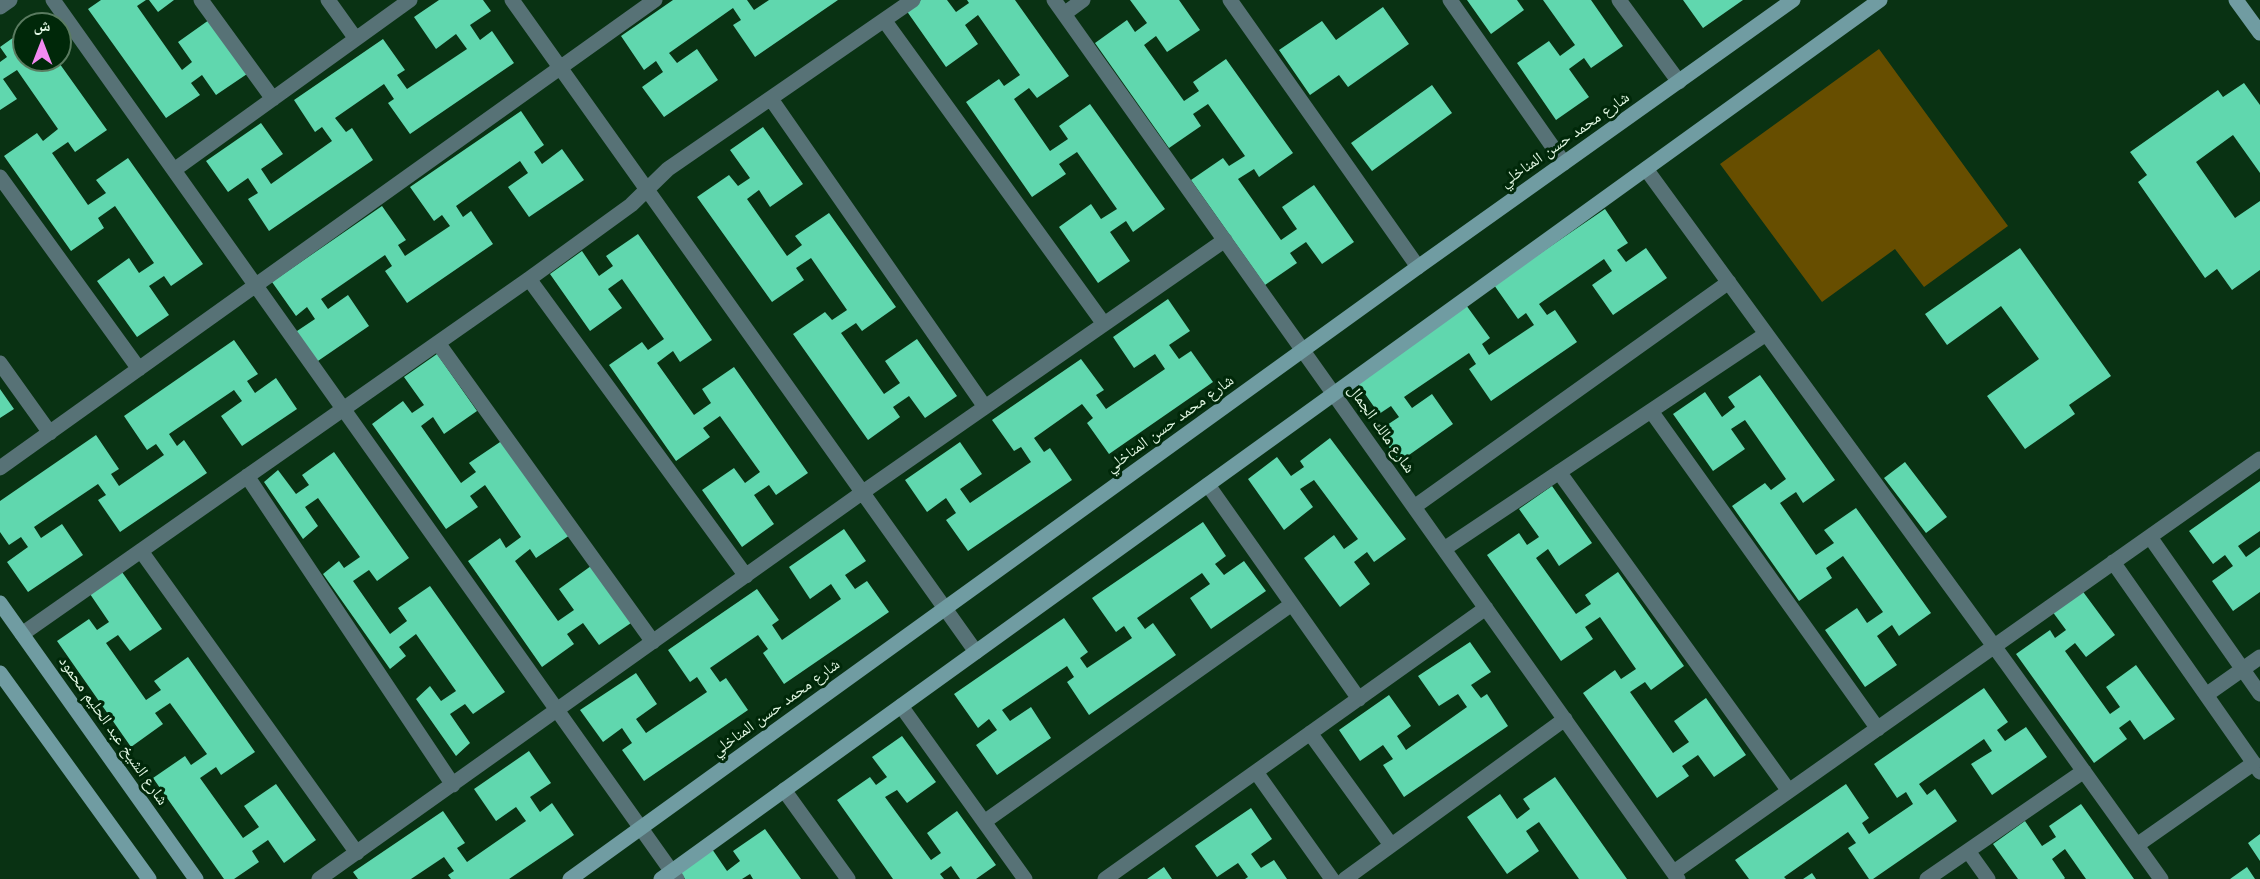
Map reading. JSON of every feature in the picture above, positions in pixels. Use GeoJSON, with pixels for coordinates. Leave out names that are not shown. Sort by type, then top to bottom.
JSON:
{"type":"FeatureCollection","features":[{"type":"Feature","properties":{"kind":"street"},"geometry":{"type":"LineString","coordinates":[[0,7],[10,0]]}},
{"type":"Feature","properties":{"kind":"street"},"geometry":{"type":"LineString","coordinates":[[53,0],[558,710],[641,828],[670,876],[784,790],[1880,0]]}},
{"type":"Feature","properties":{"kind":"street"},"geometry":{"type":"LineString","coordinates":[[201,0],[273,99]]}},
{"type":"Feature","properties":{"kind":"street"},"geometry":{"type":"LineString","coordinates":[[328,0],[356,39]]}},
{"type":"Feature","properties":{"kind":"street"},"geometry":{"type":"LineString","coordinates":[[174,170],[410,0]]}},
{"type":"Feature","properties":{"kind":"street"},"geometry":{"type":"LineString","coordinates":[[512,0],[976,652]]}},
{"type":"Feature","properties":{"kind":"street"},"geometry":{"type":"LineString","coordinates":[[0,468],[655,0]]}},
{"type":"Feature","properties":{"kind":"street"},"geometry":{"type":"LineString","coordinates":[[22,634],[529,279],[631,205],[668,170],[913,0]]}},
{"type":"Feature","properties":{"kind":"street","name":"شارع مالك الجمال"},"geometry":{"type":"LineString","coordinates":[[1054,0],[1676,876]]}},
{"type":"Feature","properties":{"kind":"street"},"geometry":{"type":"LineString","coordinates":[[1064,14],[1083,0]]}},
{"type":"Feature","properties":{"kind":"street"},"geometry":{"type":"LineString","coordinates":[[1230,0],[1418,267]]}},
{"type":"Feature","properties":{"kind":"street"},"geometry":{"type":"LineString","coordinates":[[1450,0],[1564,163]]}},
{"type":"Feature","properties":{"kind":"street"},"geometry":{"type":"LineString","coordinates":[[1618,0],[1679,82]]}},
{"type":"Feature","properties":{"kind":"street","name":"شارع محمد حسن المناخلي"},"geometry":{"type":"LineString","coordinates":[[570,879],[1418,267],[1793,0]]}},
{"type":"Feature","properties":{"kind":"street"},"geometry":{"type":"LineString","coordinates":[[2236,0],[2260,33]]}},
{"type":"Feature","properties":{"kind":"street"},"geometry":{"type":"LineString","coordinates":[[884,20],[1104,324]]}},
{"type":"Feature","properties":{"kind":"street"},"geometry":{"type":"LineString","coordinates":[[771,99],[985,407]]}},
{"type":"Feature","properties":{"kind":"street"},"geometry":{"type":"LineString","coordinates":[[1646,169],[2161,879]]}},
{"type":"Feature","properties":{"kind":"street"},"geometry":{"type":"LineString","coordinates":[[0,177],[139,369]]}},
{"type":"Feature","properties":{"kind":"street"},"geometry":{"type":"LineString","coordinates":[[319,879],[862,492],[1224,240]]}},
{"type":"Feature","properties":{"kind":"street"},"geometry":{"type":"LineString","coordinates":[[529,279],[746,576]]}},
{"type":"Feature","properties":{"kind":"street"},"geometry":{"type":"LineString","coordinates":[[1414,507],[1729,282]]}},
{"type":"Feature","properties":{"kind":"street"},"geometry":{"type":"LineString","coordinates":[[1444,549],[1766,334]]}},
{"type":"Feature","properties":{"kind":"street"},"geometry":{"type":"LineString","coordinates":[[438,343],[653,642]]}},
{"type":"Feature","properties":{"kind":"street"},"geometry":{"type":"LineString","coordinates":[[0,363],[50,433]]}},
{"type":"Feature","properties":{"kind":"street"},"geometry":{"type":"LineString","coordinates":[[1651,411],[1878,729]]}},
{"type":"Feature","properties":{"kind":"street"},"geometry":{"type":"LineString","coordinates":[[1676,876],[1789,791],[2260,459]]}},
{"type":"Feature","properties":{"kind":"street"},"geometry":{"type":"LineString","coordinates":[[1559,472],[1789,791]]}},
{"type":"Feature","properties":{"kind":"street"},"geometry":{"type":"LineString","coordinates":[[247,476],[453,784]]}},
{"type":"Feature","properties":{"kind":"street"},"geometry":{"type":"LineString","coordinates":[[1208,485],[1359,699]]}},
{"type":"Feature","properties":{"kind":"street"},"geometry":{"type":"LineString","coordinates":[[2150,537],[2260,694]]}},
{"type":"Feature","properties":{"kind":"street"},"geometry":{"type":"LineString","coordinates":[[141,551],[357,853]]}},
{"type":"Feature","properties":{"kind":"street"},"geometry":{"type":"LineString","coordinates":[[2113,562],[2257,767],[2137,845]]}},
{"type":"Feature","properties":{"kind":"street","name":"شارع الشيخ عبد الحليم محمود"},"geometry":{"type":"LineString","coordinates":[[0,603],[196,879]]}},
{"type":"Feature","properties":{"kind":"street"},"geometry":{"type":"LineString","coordinates":[[984,822],[1292,604]]}},
{"type":"Feature","properties":{"kind":"street"},"geometry":{"type":"LineString","coordinates":[[1105,879],[1486,608]]}},
{"type":"Feature","properties":{"kind":"street"},"geometry":{"type":"LineString","coordinates":[[2206,695],[2260,657]]}},
{"type":"Feature","properties":{"kind":"street"},"geometry":{"type":"LineString","coordinates":[[0,673],[149,879]]}},
{"type":"Feature","properties":{"kind":"street"},"geometry":{"type":"LineString","coordinates":[[901,706],[1025,879]]}},
{"type":"Feature","properties":{"kind":"street"},"geometry":{"type":"LineString","coordinates":[[1345,879],[1565,719]]}},
{"type":"Feature","properties":{"kind":"street"},"geometry":{"type":"LineString","coordinates":[[1310,733],[1391,845]]}},
{"type":"Feature","properties":{"kind":"street"},"geometry":{"type":"LineString","coordinates":[[1928,879],[2084,771]]}},
{"type":"Feature","properties":{"kind":"street"},"geometry":{"type":"LineString","coordinates":[[1256,772],[1332,879]]}},
{"type":"Feature","properties":{"kind":"street"},"geometry":{"type":"LineString","coordinates":[[784,790],[848,879]]}},
{"type":"Feature","properties":{"kind":"street"},"geometry":{"type":"LineString","coordinates":[[1968,851],[1988,879]]}},
{"type":"Feature","properties":{"kind":"shaded area"},"geometry":{"type":"Polygon","coordinates":[[[1879,49],[2008,226],[1924,287],[1895,249],[1822,302],[1720,164],[1879,49]]]}},
{"type":"Feature","properties":{"kind":"building"},"geometry":{"type":"Polygon","coordinates":[[[101,0],[146,0],[137,6],[182,70],[192,62],[178,42],[209,20],[247,74],[216,95],[202,75],[191,83],[200,95],[166,118],[88,9],[101,0]]]}},
{"type":"Feature","properties":{"kind":"building"},"geometry":{"type":"Polygon","coordinates":[[[149,0],[174,0],[158,12],[149,0]]]}},
{"type":"Feature","properties":{"kind":"building"},"geometry":{"type":"Polygon","coordinates":[[[439,0],[483,0],[491,11],[470,25],[480,40],[492,31],[514,63],[410,134],[388,103],[394,99],[384,84],[335,118],[346,132],[352,128],[373,160],[269,231],[248,199],[258,193],[248,178],[228,192],[206,161],[261,123],[283,154],[261,169],[271,184],[332,141],[322,127],[315,132],[294,100],[383,39],[405,70],[397,75],[407,89],[467,49],[456,34],[436,49],[414,17],[439,0]]]}},
{"type":"Feature","properties":{"kind":"building"},"geometry":{"type":"Polygon","coordinates":[[[673,0],[747,0],[754,10],[769,0],[838,0],[755,57],[733,25],[741,20],[733,8],[669,53],[677,63],[697,49],[718,80],[664,117],[642,87],[663,72],[656,61],[644,70],[621,36],[673,0]]]}},
{"type":"Feature","properties":{"kind":"building"},"geometry":{"type":"Polygon","coordinates":[[[921,0],[947,0],[956,12],[969,3],[967,0],[1015,0],[1069,76],[1037,98],[1029,88],[1014,99],[1050,151],[1068,139],[1059,126],[1090,104],[1165,209],[1133,232],[1126,221],[1110,232],[1130,261],[1098,283],[1059,227],[1091,204],[1101,219],[1117,209],[1077,152],[1059,164],[1066,174],[1032,197],[966,102],[999,79],[1004,86],[1020,75],[978,15],[965,25],[978,44],[946,67],[906,10],[921,0]]]}},
{"type":"Feature","properties":{"kind":"building"},"geometry":{"type":"Polygon","coordinates":[[[1130,0],[1179,0],[1200,30],[1167,52],[1156,36],[1144,45],[1184,101],[1199,91],[1193,82],[1226,59],[1293,153],[1259,177],[1254,169],[1238,179],[1281,240],[1297,229],[1282,207],[1314,185],[1354,242],[1322,264],[1306,242],[1290,253],[1297,263],[1265,285],[1191,180],[1223,158],[1229,166],[1245,156],[1208,104],[1193,114],[1201,126],[1169,148],[1095,43],[1127,20],[1135,32],[1147,23],[1130,0]]]}},
{"type":"Feature","properties":{"kind":"building"},"geometry":{"type":"Polygon","coordinates":[[[1467,0],[1517,0],[1524,10],[1491,34],[1467,0]]]}},
{"type":"Feature","properties":{"kind":"building"},"geometry":{"type":"Polygon","coordinates":[[[1543,0],[1591,0],[1623,46],[1591,68],[1584,58],[1569,69],[1589,97],[1556,120],[1517,63],[1549,41],[1560,56],[1575,45],[1543,0]]]}},
{"type":"Feature","properties":{"kind":"building"},"geometry":{"type":"Polygon","coordinates":[[[1683,0],[1743,0],[1703,28],[1683,0]]]}},
{"type":"Feature","properties":{"kind":"building"},"geometry":{"type":"Polygon","coordinates":[[[1383,7],[1409,44],[1348,87],[1339,75],[1310,95],[1279,50],[1322,21],[1336,40],[1383,7]]]}},
{"type":"Feature","properties":{"kind":"building"},"geometry":{"type":"Polygon","coordinates":[[[12,38],[12,72],[14,72],[3,79],[17,99],[0,110],[0,62],[7,57],[0,47],[12,38]]]}},
{"type":"Feature","properties":{"kind":"building"},"geometry":{"type":"Polygon","coordinates":[[[18,72],[66,72],[107,130],[75,152],[68,142],[52,153],[88,205],[106,193],[96,180],[128,158],[203,264],[171,286],[164,276],[149,286],[169,315],[137,337],[97,281],[129,258],[139,273],[154,263],[115,206],[98,218],[104,228],[71,251],[4,156],[37,133],[43,141],[58,129],[18,72]]]}},
{"type":"Feature","properties":{"kind":"building"},"geometry":{"type":"Polygon","coordinates":[[[2244,83],[2260,105],[2260,173],[2233,135],[2196,162],[2235,218],[2260,201],[2260,270],[2232,290],[2217,269],[2205,278],[2138,182],[2147,175],[2130,152],[2218,90],[2223,97],[2244,83]]]}},
{"type":"Feature","properties":{"kind":"building"},"geometry":{"type":"Polygon","coordinates":[[[1432,85],[1452,113],[1372,171],[1351,143],[1432,85]]]}},
{"type":"Feature","properties":{"kind":"building"},"geometry":{"type":"Polygon","coordinates":[[[521,111],[544,145],[534,152],[542,164],[562,149],[584,180],[529,217],[508,187],[528,173],[520,161],[456,206],[463,217],[471,211],[493,244],[407,303],[385,271],[392,266],[385,255],[321,299],[328,309],[348,295],[369,326],[315,363],[294,333],[315,319],[307,307],[296,316],[272,282],[382,206],[406,240],[398,245],[405,256],[450,226],[442,215],[434,221],[410,187],[521,111]]]}},
{"type":"Feature","properties":{"kind":"building"},"geometry":{"type":"Polygon","coordinates":[[[763,127],[803,184],[770,207],[759,190],[747,199],[787,256],[802,245],[795,236],[829,213],[896,307],[862,331],[856,323],[841,333],[884,394],[900,383],[885,361],[917,339],[957,396],[925,418],[909,396],[893,407],[900,417],[868,440],[793,334],[825,312],[832,320],[847,310],[811,258],[796,268],[804,280],[772,302],[697,197],[729,175],[738,186],[750,178],[730,150],[763,127]]]}},
{"type":"Feature","properties":{"kind":"building"},"geometry":{"type":"Polygon","coordinates":[[[1605,209],[1628,243],[1617,250],[1626,262],[1646,248],[1667,278],[1613,315],[1592,285],[1612,271],[1604,259],[1539,304],[1547,315],[1555,310],[1577,342],[1491,401],[1469,369],[1476,364],[1469,353],[1404,397],[1412,408],[1432,394],[1453,424],[1399,462],[1378,431],[1399,417],[1391,406],[1379,414],[1356,381],[1466,305],[1490,338],[1482,344],[1489,355],[1534,325],[1526,313],[1518,319],[1494,285],[1605,209]]]}},
{"type":"Feature","properties":{"kind":"building"},"geometry":{"type":"Polygon","coordinates":[[[638,234],[712,340],[680,362],[673,351],[657,363],[694,415],[711,403],[702,389],[734,367],[808,473],[776,495],[769,485],[754,495],[774,524],[742,547],[702,490],[734,468],[745,483],[760,472],[720,416],[703,428],[710,437],[676,461],[609,365],[642,342],[648,350],[664,339],[622,279],[608,289],[622,308],[590,331],[550,274],[582,251],[599,276],[613,266],[606,256],[638,234]]]}},
{"type":"Feature","properties":{"kind":"building"},"geometry":{"type":"Polygon","coordinates":[[[2020,248],[2111,376],[2069,405],[2075,414],[2025,449],[1987,396],[2039,359],[2001,306],[1947,345],[1925,314],[2020,248]]]}},
{"type":"Feature","properties":{"kind":"building"},"geometry":{"type":"Polygon","coordinates":[[[1168,299],[1190,331],[1169,345],[1179,359],[1191,351],[1213,382],[1109,454],[1087,423],[1093,418],[1082,404],[1034,438],[1044,452],[1050,448],[1072,480],[968,551],[946,520],[956,513],[946,498],[927,512],[905,480],[960,442],[982,474],[960,489],[970,503],[1031,462],[1021,447],[1014,451],[992,420],[1081,359],[1104,390],[1096,395],[1106,409],[1165,369],[1155,354],[1134,368],[1113,337],[1168,299]]]}},
{"type":"Feature","properties":{"kind":"building"},"geometry":{"type":"Polygon","coordinates":[[[234,340],[258,374],[247,381],[255,393],[276,378],[297,409],[242,446],[221,416],[242,401],[234,390],[169,434],[177,446],[184,440],[207,473],[120,532],[98,500],[106,495],[98,484],[34,527],[41,538],[62,524],[83,555],[28,592],[7,562],[28,547],[21,537],[9,545],[0,532],[0,501],[96,435],[119,469],[111,474],[119,486],[164,455],[156,444],[147,450],[124,416],[234,340]]]}},
{"type":"Feature","properties":{"kind":"building"},"geometry":{"type":"Polygon","coordinates":[[[437,354],[477,411],[444,434],[433,417],[421,426],[461,483],[476,472],[469,463],[503,440],[570,535],[536,558],[530,549],[515,561],[558,621],[574,610],[559,589],[591,566],[631,623],[599,645],[583,623],[567,634],[574,644],[542,667],[468,561],[500,538],[506,548],[521,537],[485,485],[470,496],[478,507],[446,529],[372,424],[403,401],[412,413],[424,405],[404,377],[437,354]]]}},
{"type":"Feature","properties":{"kind":"building"},"geometry":{"type":"Polygon","coordinates":[[[1760,375],[1835,480],[1803,503],[1796,492],[1780,503],[1816,555],[1834,543],[1824,530],[1856,508],[1931,613],[1899,636],[1892,625],[1877,636],[1897,665],[1865,687],[1825,630],[1857,608],[1867,623],[1883,612],[1843,556],[1826,568],[1832,578],[1799,601],[1732,506],[1765,483],[1771,490],[1786,479],[1745,420],[1731,429],[1745,449],[1713,471],[1673,414],[1705,392],[1722,417],[1735,407],[1728,397],[1760,375]]]}},
{"type":"Feature","properties":{"kind":"building"},"geometry":{"type":"Polygon","coordinates":[[[0,389],[14,409],[0,418],[0,389]]]}},
{"type":"Feature","properties":{"kind":"building"},"geometry":{"type":"Polygon","coordinates":[[[1330,438],[1406,539],[1374,562],[1367,552],[1354,562],[1370,584],[1340,607],[1304,558],[1334,535],[1344,549],[1358,539],[1314,480],[1300,489],[1313,507],[1284,530],[1248,479],[1277,457],[1291,476],[1304,467],[1300,461],[1330,438]]]}},
{"type":"Feature","properties":{"kind":"building"},"geometry":{"type":"Polygon","coordinates":[[[334,452],[409,558],[377,581],[369,570],[353,581],[390,634],[407,621],[398,608],[430,586],[505,692],[473,714],[465,704],[450,714],[470,743],[456,756],[416,699],[430,686],[441,701],[456,691],[416,634],[399,647],[406,656],[390,669],[323,574],[339,561],[344,568],[360,557],[318,498],[305,507],[318,526],[303,539],[264,482],[278,470],[296,494],[309,485],[302,475],[334,452]]]}},
{"type":"Feature","properties":{"kind":"building"},"geometry":{"type":"Polygon","coordinates":[[[1905,462],[1947,517],[1926,533],[1884,478],[1905,462]]]}},
{"type":"Feature","properties":{"kind":"building"},"geometry":{"type":"Polygon","coordinates":[[[2260,481],[2260,531],[2238,546],[2246,557],[2260,547],[2260,592],[2233,611],[2212,581],[2233,566],[2225,555],[2213,564],[2189,531],[2260,481]]]}},
{"type":"Feature","properties":{"kind":"building"},"geometry":{"type":"Polygon","coordinates":[[[1552,486],[1592,543],[1559,566],[1548,549],[1536,558],[1576,614],[1591,604],[1585,595],[1618,572],[1684,666],[1651,690],[1645,682],[1630,692],[1673,753],[1689,742],[1674,721],[1706,698],[1746,755],[1714,777],[1698,755],[1682,766],[1689,776],[1657,798],[1583,693],[1615,670],[1621,679],[1636,669],[1600,617],[1585,627],[1593,639],[1561,661],[1487,555],[1519,533],[1527,545],[1539,537],[1519,509],[1552,486]]]}},
{"type":"Feature","properties":{"kind":"building"},"geometry":{"type":"Polygon","coordinates":[[[1203,522],[1226,556],[1215,564],[1224,575],[1244,561],[1266,591],[1211,629],[1190,598],[1210,584],[1202,573],[1137,618],[1145,629],[1153,623],[1176,655],[1089,715],[1067,682],[1074,677],[1067,666],[1002,710],[1010,721],[1031,707],[1051,738],[997,775],[976,745],[997,730],[989,719],[978,728],[954,694],[1064,618],[1088,652],[1080,658],[1087,668],[1132,638],[1124,626],[1116,632],[1092,598],[1203,522]]]}},
{"type":"Feature","properties":{"kind":"building"},"geometry":{"type":"Polygon","coordinates":[[[844,529],[866,561],[845,575],[855,589],[867,581],[889,612],[784,684],[763,653],[768,649],[758,635],[710,668],[720,682],[726,678],[748,710],[644,781],[622,750],[632,743],[622,728],[603,742],[580,710],[636,673],[657,704],[636,719],[646,733],[707,692],[697,677],[690,682],[668,650],[757,589],[779,620],[772,625],[782,640],[841,599],[831,584],[810,599],[789,567],[844,529]]]}},
{"type":"Feature","properties":{"kind":"building"},"geometry":{"type":"Polygon","coordinates":[[[122,572],[162,629],[130,651],[118,635],[106,643],[146,700],[161,690],[154,681],[188,657],[255,752],[221,775],[216,767],[200,778],[243,838],[259,827],[244,806],[276,784],[316,840],[284,863],[268,840],[252,851],[259,862],[234,879],[224,879],[153,778],[185,756],[191,765],[207,754],[170,703],[155,713],[163,724],[131,747],[57,641],[89,619],[97,630],[109,622],[90,594],[122,572]]]}},
{"type":"Feature","properties":{"kind":"building"},"geometry":{"type":"Polygon","coordinates":[[[2081,589],[2115,635],[2086,657],[2075,643],[2065,651],[2110,714],[2120,707],[2106,687],[2136,665],[2175,719],[2144,740],[2130,720],[2119,728],[2127,739],[2094,763],[2016,654],[2050,630],[2055,638],[2066,630],[2052,611],[2081,589]]]}},
{"type":"Feature","properties":{"kind":"building"},"geometry":{"type":"Polygon","coordinates":[[[1470,642],[1491,672],[1471,685],[1481,698],[1487,694],[1508,726],[1404,797],[1383,765],[1393,759],[1383,745],[1360,761],[1339,730],[1389,695],[1411,726],[1397,736],[1406,750],[1467,707],[1458,694],[1439,706],[1418,676],[1470,642]]]}},
{"type":"Feature","properties":{"kind":"building"},"geometry":{"type":"Polygon","coordinates":[[[1984,688],[2008,722],[1997,730],[2005,741],[2026,727],[2047,757],[1992,795],[1971,764],[1992,751],[1984,739],[1919,784],[1927,795],[1935,789],[1957,821],[1873,879],[1869,879],[1848,848],[1856,843],[1848,832],[1784,877],[1786,879],[1749,879],[1735,860],[1846,784],[1869,818],[1862,823],[1869,834],[1913,804],[1906,792],[1897,798],[1874,764],[1984,688]]]}},
{"type":"Feature","properties":{"kind":"building"},"geometry":{"type":"Polygon","coordinates":[[[902,736],[936,782],[907,803],[897,790],[885,797],[931,860],[941,853],[927,833],[957,811],[996,865],[976,879],[960,879],[951,866],[940,874],[944,879],[893,879],[837,800],[870,777],[876,785],[887,777],[872,757],[902,736]]]}},
{"type":"Feature","properties":{"kind":"building"},"geometry":{"type":"Polygon","coordinates":[[[529,751],[551,783],[530,797],[540,812],[552,803],[574,835],[509,879],[451,879],[448,875],[454,871],[444,857],[411,879],[358,879],[353,872],[443,811],[465,843],[457,848],[467,862],[526,821],[516,807],[496,821],[474,789],[529,751]]]}},
{"type":"Feature","properties":{"kind":"building"},"geometry":{"type":"Polygon","coordinates":[[[1555,777],[1627,879],[1579,879],[1539,822],[1526,831],[1539,851],[1507,874],[1467,817],[1500,794],[1517,819],[1530,809],[1523,799],[1555,777]]]}},
{"type":"Feature","properties":{"kind":"building"},"geometry":{"type":"Polygon","coordinates":[[[2081,804],[2134,879],[2086,879],[2065,849],[2052,859],[2064,879],[2018,879],[1993,844],[2025,821],[2042,846],[2056,837],[2049,826],[2081,804]]]}},
{"type":"Feature","properties":{"kind":"building"},"geometry":{"type":"Polygon","coordinates":[[[1251,808],[1272,839],[1251,854],[1261,868],[1274,860],[1287,879],[1245,879],[1248,877],[1238,863],[1217,877],[1195,846],[1251,808]]]}},
{"type":"Feature","properties":{"kind":"building"},"geometry":{"type":"Polygon","coordinates":[[[765,829],[801,879],[753,879],[750,874],[742,879],[685,879],[678,869],[710,846],[727,871],[740,861],[733,851],[765,829]]]}},
{"type":"Feature","properties":{"kind":"building"},"geometry":{"type":"Polygon","coordinates":[[[2260,834],[2260,861],[2248,843],[2260,834]]]}},
{"type":"Feature","properties":{"kind":"building"},"geometry":{"type":"Polygon","coordinates":[[[1164,867],[1172,879],[1147,879],[1164,867]]]}},
{"type":"Feature","properties":{"kind":"building"},"geometry":{"type":"Polygon","coordinates":[[[2247,867],[2255,879],[2230,879],[2247,867]]]}},
{"type":"Feature","properties":{"kind":"building"},"geometry":{"type":"Polygon","coordinates":[[[1812,873],[1816,879],[1803,879],[1812,873]]]}}]}
